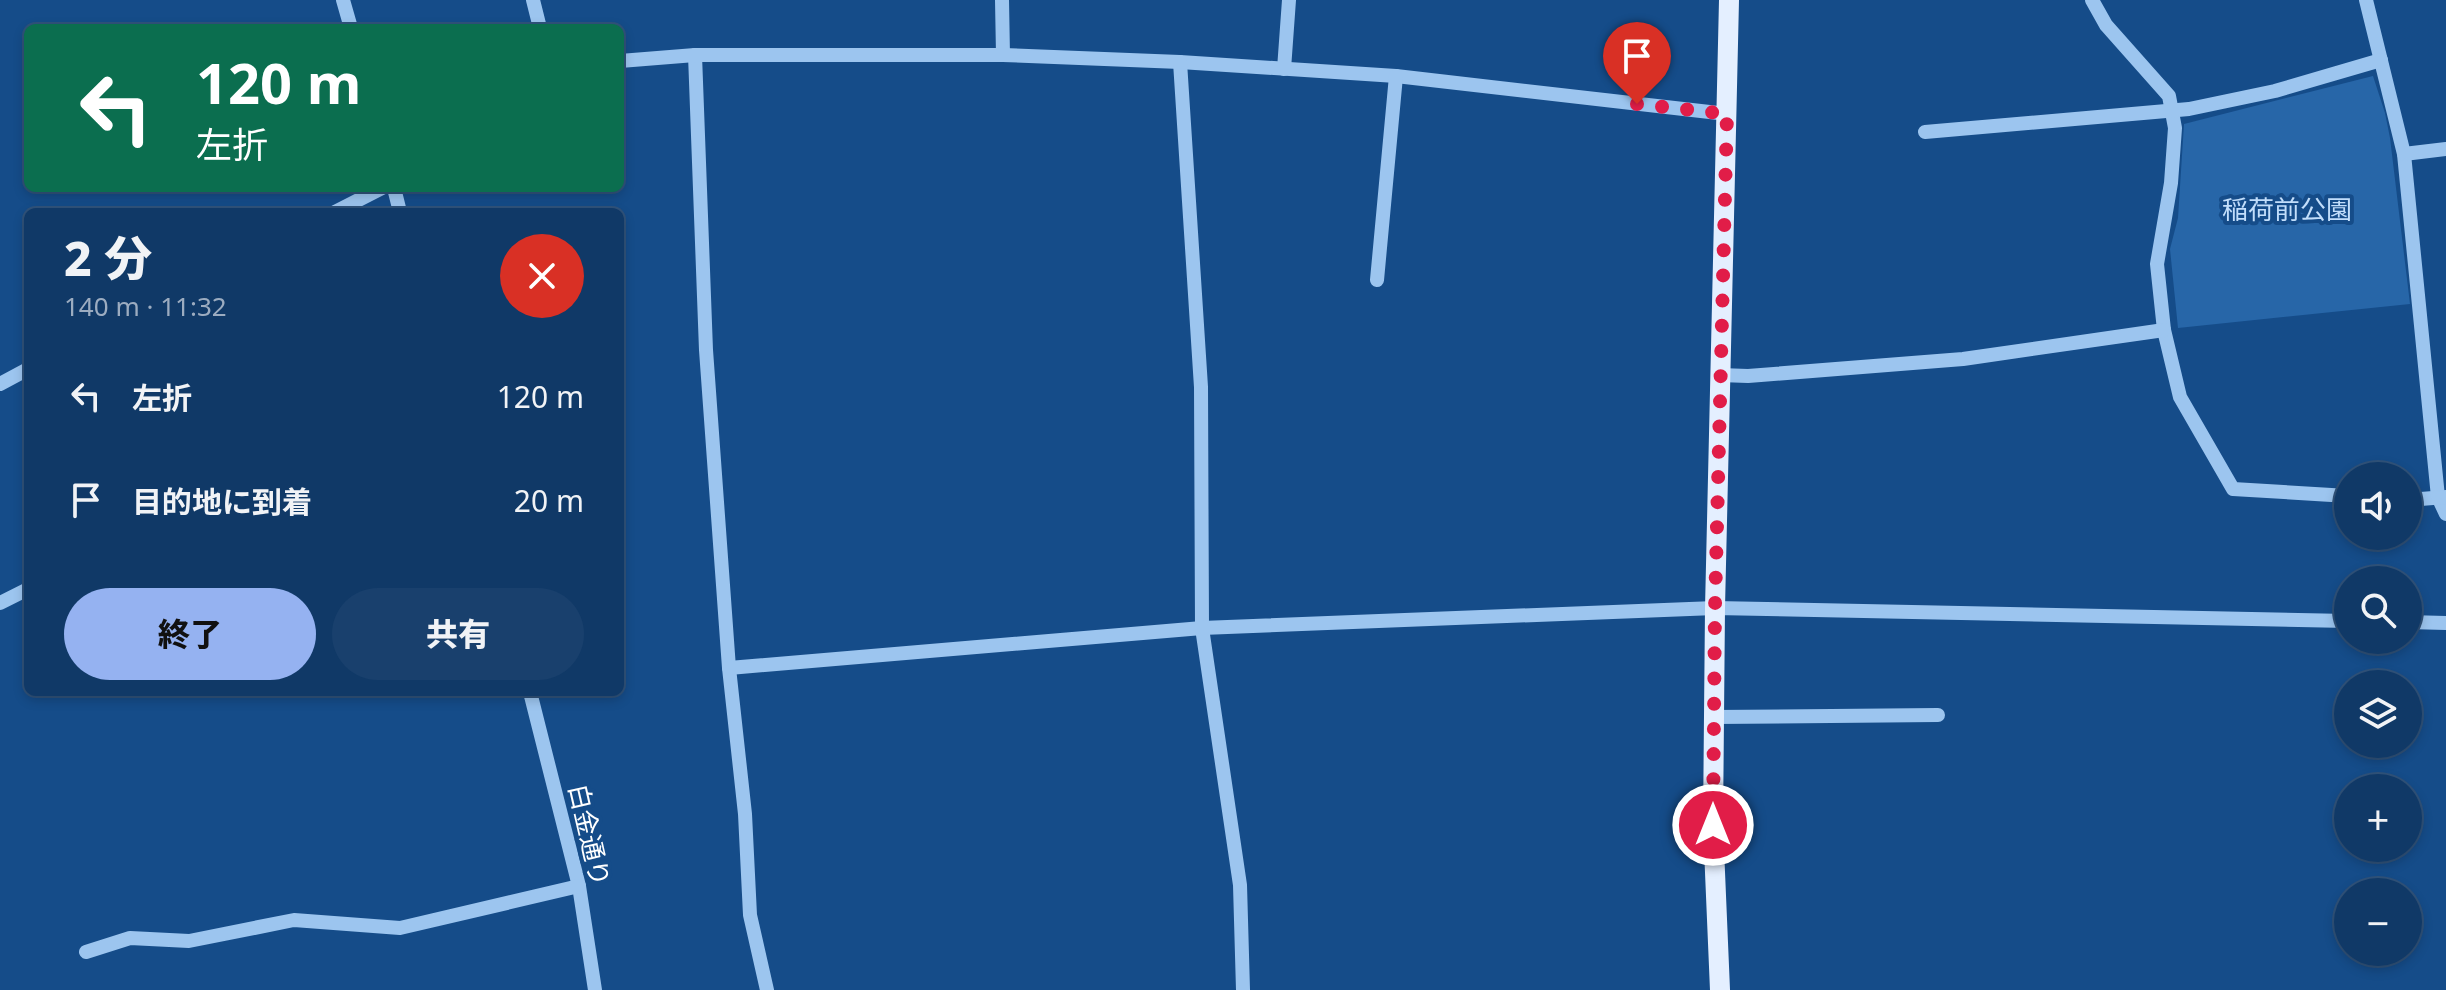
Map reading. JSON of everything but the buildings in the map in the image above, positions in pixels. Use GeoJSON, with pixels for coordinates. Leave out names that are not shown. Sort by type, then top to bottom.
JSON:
{"type":"FeatureCollection","features":[{"type":"Feature","properties":{"kind":"main road"},"geometry":{"type":"LineString","coordinates":[[1720,990],[1713,825],[1729,0]]}},
{"type":"Feature","properties":{"kind":"street"},"geometry":{"type":"LineString","coordinates":[[343,0],[350,24]]}},
{"type":"Feature","properties":{"kind":"street"},"geometry":{"type":"LineString","coordinates":[[533,0],[539,24]]}},
{"type":"Feature","properties":{"kind":"street"},"geometry":{"type":"LineString","coordinates":[[1002,0],[1003,55]]}},
{"type":"Feature","properties":{"kind":"street"},"geometry":{"type":"LineString","coordinates":[[1284,69],[1289,0]]}},
{"type":"Feature","properties":{"kind":"street"},"geometry":{"type":"LineString","coordinates":[[2092,0],[2106,25],[2169,96],[2174,110],[2171,183],[2157,264],[2164,330],[2180,397],[2233,489],[2334,495]]}},
{"type":"Feature","properties":{"kind":"street"},"geometry":{"type":"LineString","coordinates":[[2366,0],[2404,154],[2446,514]]}},
{"type":"Feature","properties":{"kind":"street"},"geometry":{"type":"LineString","coordinates":[[695,55],[706,350],[729,668],[745,814],[750,915],[767,990]]}},
{"type":"Feature","properties":{"kind":"street"},"geometry":{"type":"LineString","coordinates":[[624,61],[695,55],[1003,55],[1180,62],[1396,76],[1727,114]]}},
{"type":"Feature","properties":{"kind":"street"},"geometry":{"type":"LineString","coordinates":[[1925,132],[2174,110],[2275,91],[2381,60]]}},
{"type":"Feature","properties":{"kind":"street"},"geometry":{"type":"LineString","coordinates":[[1180,62],[1201,387],[1202,628],[1240,885],[1243,990]]}},
{"type":"Feature","properties":{"kind":"street"},"geometry":{"type":"LineString","coordinates":[[1377,280],[1396,76]]}},
{"type":"Feature","properties":{"kind":"street"},"geometry":{"type":"LineString","coordinates":[[2404,154],[2446,149]]}},
{"type":"Feature","properties":{"kind":"street"},"geometry":{"type":"LineString","coordinates":[[343,208],[374,192]]}},
{"type":"Feature","properties":{"kind":"street"},"geometry":{"type":"LineString","coordinates":[[1720,375],[1748,376],[1963,359],[2164,330]]}},
{"type":"Feature","properties":{"kind":"street"},"geometry":{"type":"LineString","coordinates":[[0,384],[24,371]]}},
{"type":"Feature","properties":{"kind":"street"},"geometry":{"type":"LineString","coordinates":[[2422,499],[2442,497]]}},
{"type":"Feature","properties":{"kind":"street"},"geometry":{"type":"LineString","coordinates":[[0,603],[24,591]]}},
{"type":"Feature","properties":{"kind":"street"},"geometry":{"type":"LineString","coordinates":[[729,668],[1202,628],[1715,608],[2334,621]]}},
{"type":"Feature","properties":{"kind":"street"},"geometry":{"type":"LineString","coordinates":[[2422,622],[2446,623]]}},
{"type":"Feature","properties":{"kind":"street","name":"白金通り"},"geometry":{"type":"LineString","coordinates":[[531,696],[579,886],[595,990]]}},
{"type":"Feature","properties":{"kind":"street"},"geometry":{"type":"LineString","coordinates":[[1714,717],[1938,715]]}},
{"type":"Feature","properties":{"kind":"street"},"geometry":{"type":"LineString","coordinates":[[86,952],[130,938],[189,941],[294,920],[400,928],[579,886]]}},
{"type":"Feature","properties":{"kind":"green space","name":"稲荷前公園"},"geometry":{"type":"Polygon","coordinates":[[[2373,76],[2390,138],[2410,304],[2178,328],[2170,249],[2178,218],[2184,124],[2373,76]]]}},
{"type":"Feature","properties":{"kind":"route"},"geometry":{"type":"LineString","coordinates":[[1637,104],[1727,114],[1713,825]]}}]}
